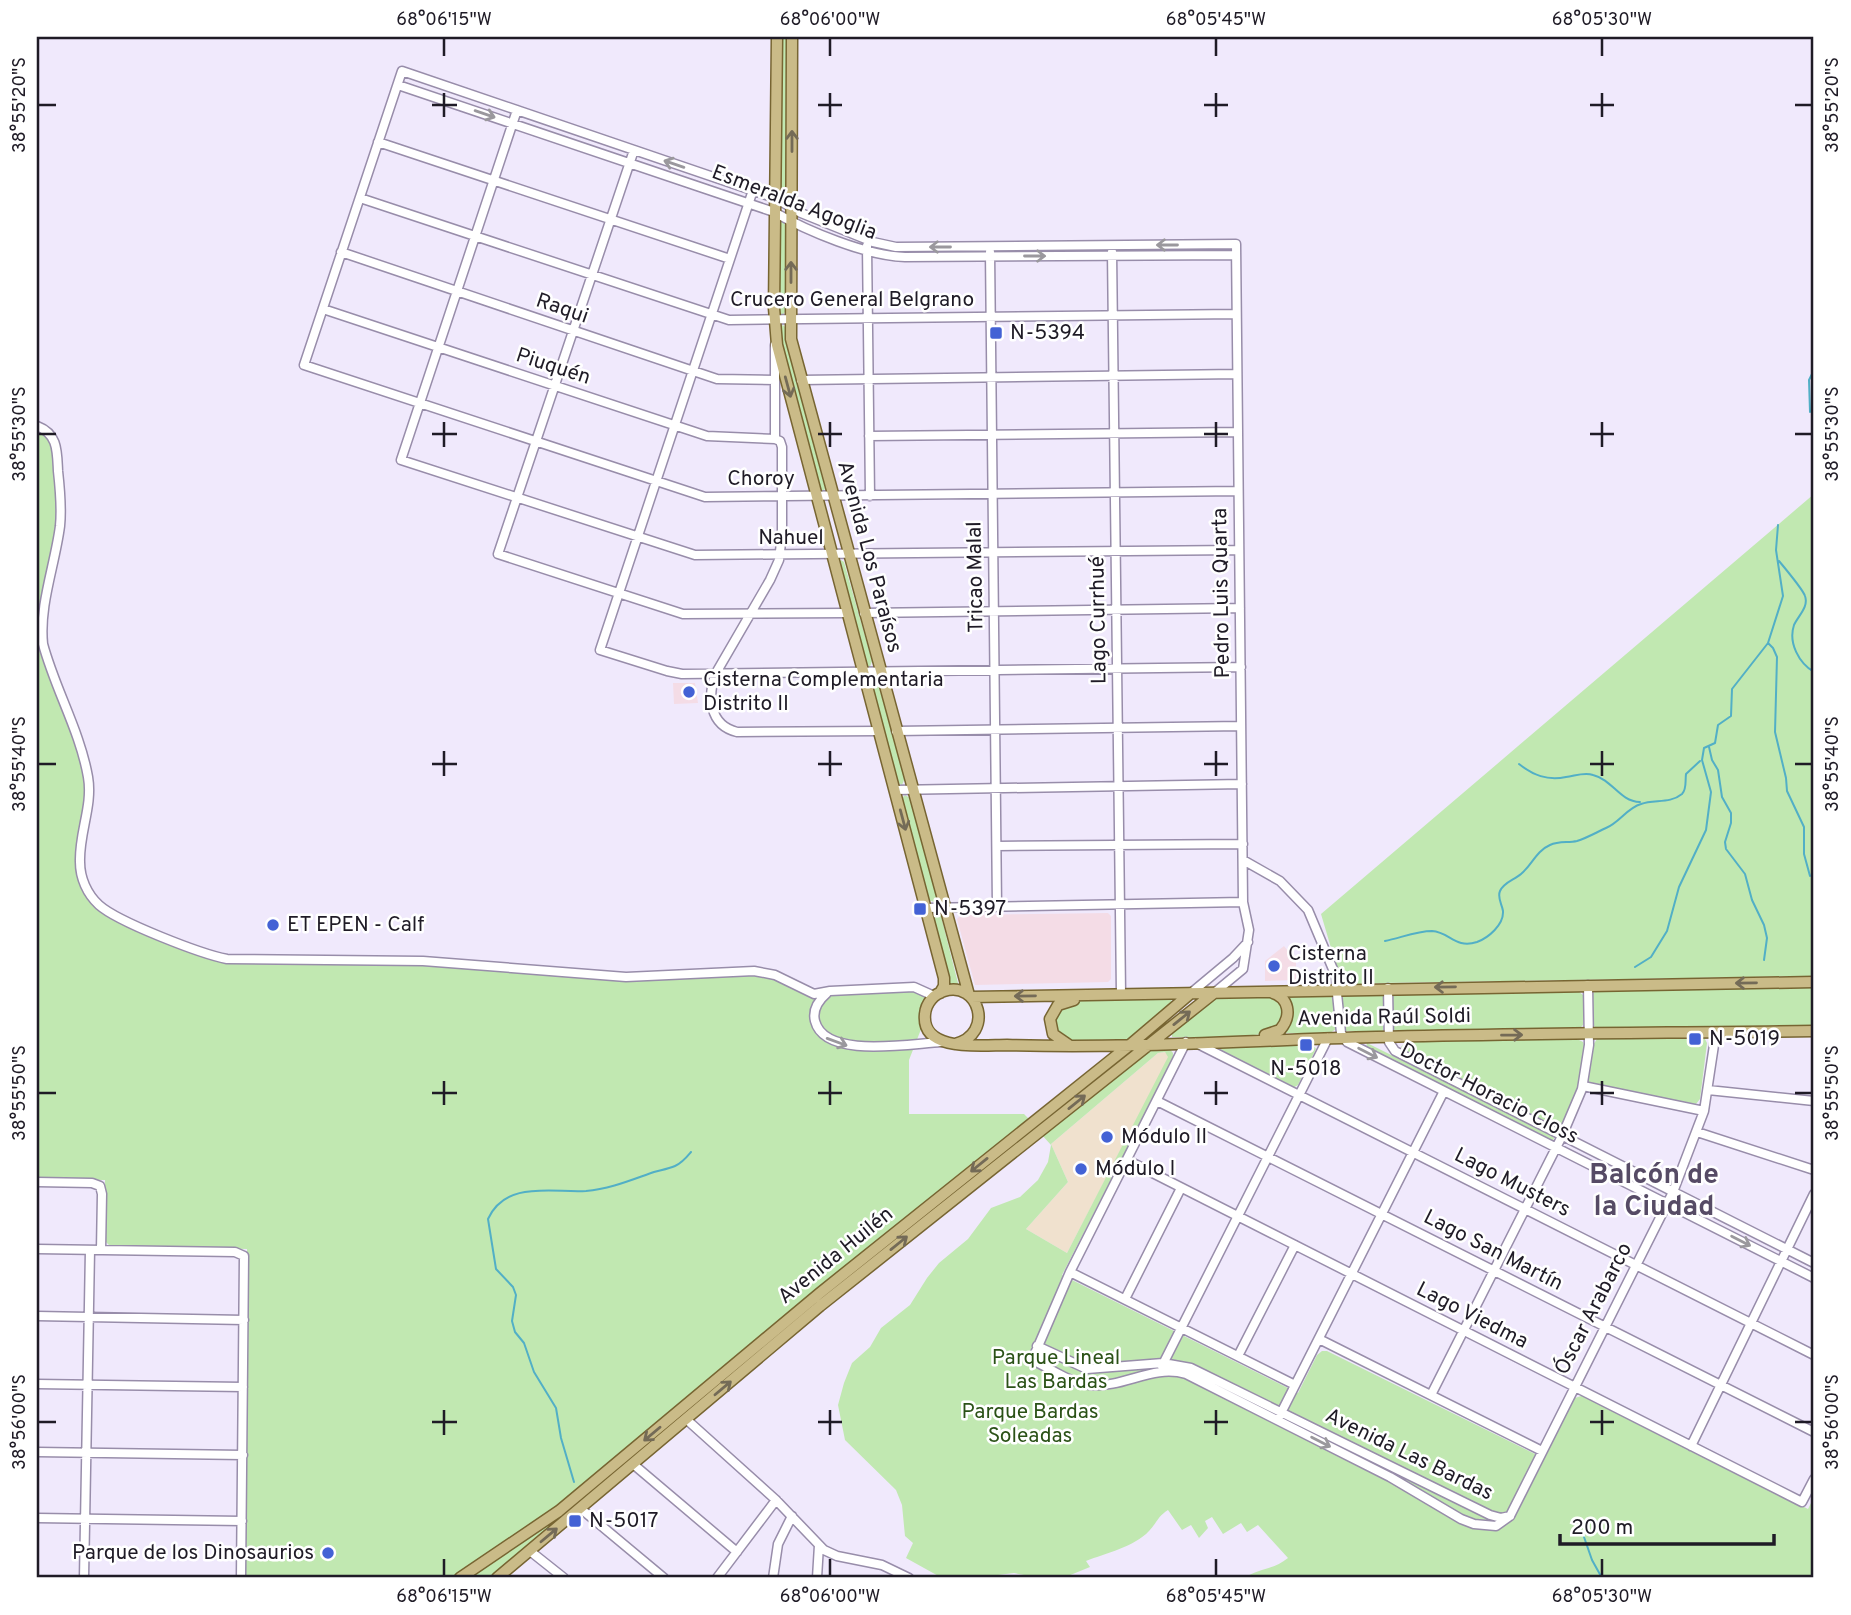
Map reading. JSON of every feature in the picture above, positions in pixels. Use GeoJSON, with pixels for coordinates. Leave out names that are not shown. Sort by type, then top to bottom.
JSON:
{"type":"FeatureCollection","features":[{"type":"Feature","properties":{"kind":"main road","name":"Avenida Los Paraísos"},"geometry":{"type":"LineString","coordinates":[[777,37],[774,212],[774,321],[777,345],[945,980],[926,1009],[926,1022],[931,1034],[942,1042]]}},
{"type":"Feature","properties":{"kind":"main road","name":"Avenida Los Paraísos"},"geometry":{"type":"LineString","coordinates":[[792,37],[791,339],[944,908],[970,996],[978,1011],[977,1027],[967,1039],[955,1044]]}},
{"type":"Feature","properties":{"kind":"main road","name":"Avenida Raúl Soldi"},"geometry":{"type":"LineString","coordinates":[[970,996],[1814,982]]}},
{"type":"Feature","properties":{"kind":"main road"},"geometry":{"type":"LineString","coordinates":[[937,995],[956,990],[970,996]]}},
{"type":"Feature","properties":{"kind":"main road"},"geometry":{"type":"LineString","coordinates":[[1241,1041],[1252,1036],[1273,1034],[1285,1023],[1288,1011],[1284,1000],[1276,994],[1264,991]]}},
{"type":"Feature","properties":{"kind":"main road","name":"Avenida Huilén"},"geometry":{"type":"LineString","coordinates":[[460,1578],[559,1511],[811,1299],[1110,1061],[1191,993]]}},
{"type":"Feature","properties":{"kind":"main road","name":"Avenida Huilén"},"geometry":{"type":"LineString","coordinates":[[497,1578],[828,1300],[1214,993]]}},
{"type":"Feature","properties":{"kind":"main road"},"geometry":{"type":"LineString","coordinates":[[1070,1045],[1058,1039],[1051,1031],[1049,1022],[1052,1011],[1066,1001],[1098,995]]}},
{"type":"Feature","properties":{"kind":"main road","name":"Avenida Raúl Soldi"},"geometry":{"type":"LineString","coordinates":[[955,1044],[1070,1045],[1389,1036],[1814,1031]]}},
{"type":"Feature","properties":{"kind":"main road"},"geometry":{"type":"LineString","coordinates":[[942,1042],[955,1044]]}},
{"type":"Feature","properties":{"kind":"main road"},"geometry":{"type":"LineString","coordinates":[[1099,1044],[1111,1050],[1110,1061]]}},
{"type":"Feature","properties":{"kind":"street","name":"Esmeralda Agoglia"},"geometry":{"type":"LineString","coordinates":[[1236,244],[896,247],[867,240],[791,209],[775,198],[753,190],[402,71],[398,85],[774,212],[791,222],[867,251],[898,257],[1236,255]]}},
{"type":"Feature","properties":{"kind":"street"},"geometry":{"type":"LineString","coordinates":[[323,309],[398,85]]}},
{"type":"Feature","properties":{"kind":"street"},"geometry":{"type":"LineString","coordinates":[[419,404],[517,110]]}},
{"type":"Feature","properties":{"kind":"street"},"geometry":{"type":"LineString","coordinates":[[378,142],[730,259]]}},
{"type":"Feature","properties":{"kind":"street"},"geometry":{"type":"LineString","coordinates":[[634,150],[498,554],[683,614],[848,613]]}},
{"type":"Feature","properties":{"kind":"street"},"geometry":{"type":"LineString","coordinates":[[753,190],[600,650],[671,672],[1241,667]]}},
{"type":"Feature","properties":{"kind":"street","name":"Crucero General Belgrano"},"geometry":{"type":"LineString","coordinates":[[360,198],[733,320],[1236,314]]}},
{"type":"Feature","properties":{"kind":"street"},"geometry":{"type":"LineString","coordinates":[[867,240],[870,496]]}},
{"type":"Feature","properties":{"kind":"street","name":"Pedro Luis Quarta"},"geometry":{"type":"LineString","coordinates":[[1236,244],[1243,902],[1248,920],[1248,942],[1243,969]]}},
{"type":"Feature","properties":{"kind":"street","name":"Lago Currhué"},"geometry":{"type":"LineString","coordinates":[[1112,246],[1121,994]]}},
{"type":"Feature","properties":{"kind":"street","name":"Tricao Malal"},"geometry":{"type":"LineString","coordinates":[[989,247],[998,906]]}},
{"type":"Feature","properties":{"kind":"street","name":"Raqui"},"geometry":{"type":"LineString","coordinates":[[341,252],[693,371],[724,380],[775,380]]}},
{"type":"Feature","properties":{"kind":"street","name":"Piuquén"},"geometry":{"type":"LineString","coordinates":[[323,309],[715,438],[775,439]]}},
{"type":"Feature","properties":{"kind":"street","name":"Choroy"},"geometry":{"type":"LineString","coordinates":[[323,309],[304,365],[705,497],[1238,491]]}},
{"type":"Feature","properties":{"kind":"street"},"geometry":{"type":"LineString","coordinates":[[774,321],[775,439],[782,445],[780,555],[775,570],[716,673],[711,699],[715,716],[726,729],[742,733],[879,731]]}},
{"type":"Feature","properties":{"kind":"street"},"geometry":{"type":"LineString","coordinates":[[801,380],[1237,374]]}},
{"type":"Feature","properties":{"kind":"street","name":"Nahuel"},"geometry":{"type":"LineString","coordinates":[[419,404],[401,460],[695,555],[1239,550]]}},
{"type":"Feature","properties":{"kind":"street"},"geometry":{"type":"LineString","coordinates":[[37,426],[51,434],[56,443],[61,505],[59,534],[43,622],[43,644],[88,774],[89,808],[81,843],[82,876],[91,896],[108,912],[208,955],[227,959],[423,961],[626,977],[754,971],[775,975],[814,994],[914,987],[937,995]]}},
{"type":"Feature","properties":{"kind":"street"},"geometry":{"type":"LineString","coordinates":[[869,436],[1238,432]]}},
{"type":"Feature","properties":{"kind":"street"},"geometry":{"type":"LineString","coordinates":[[864,613],[1240,608]]}},
{"type":"Feature","properties":{"kind":"street"},"geometry":{"type":"LineString","coordinates":[[895,731],[1241,726]]}},
{"type":"Feature","properties":{"kind":"street"},"geometry":{"type":"LineString","coordinates":[[895,790],[1242,784]]}},
{"type":"Feature","properties":{"kind":"street"},"geometry":{"type":"LineString","coordinates":[[997,846],[1243,844]]}},
{"type":"Feature","properties":{"kind":"street"},"geometry":{"type":"LineString","coordinates":[[1243,860],[1280,881],[1308,910],[1334,971],[1342,1038]]}},
{"type":"Feature","properties":{"kind":"street"},"geometry":{"type":"LineString","coordinates":[[926,908],[1243,902]]}},
{"type":"Feature","properties":{"kind":"street","name":"Avenida Huilén"},"geometry":{"type":"LineString","coordinates":[[1191,993],[1248,942]]}},
{"type":"Feature","properties":{"kind":"street","name":"Avenida Huilén"},"geometry":{"type":"LineString","coordinates":[[1214,993],[1243,969]]}},
{"type":"Feature","properties":{"kind":"street"},"geometry":{"type":"LineString","coordinates":[[1431,1395],[1562,1136],[1583,1086],[1588,1034],[1588,985]]}},
{"type":"Feature","properties":{"kind":"street","name":"Doctor Horacio Closs"},"geometry":{"type":"LineString","coordinates":[[1388,988],[1389,1036],[1395,1051],[1814,1264]]}},
{"type":"Feature","properties":{"kind":"street"},"geometry":{"type":"LineString","coordinates":[[830,991],[817,1005],[815,1019],[821,1033],[835,1042],[855,1046],[942,1042]]}},
{"type":"Feature","properties":{"kind":"street","name":"Óscar Arabarco"},"geometry":{"type":"LineString","coordinates":[[1510,1516],[1673,1192],[1704,1111],[1716,1032]]}},
{"type":"Feature","properties":{"kind":"street"},"geometry":{"type":"LineString","coordinates":[[1161,1367],[1328,1038]]}},
{"type":"Feature","properties":{"kind":"street","name":"Doctor Horacio Closs"},"geometry":{"type":"LineString","coordinates":[[1342,1038],[1814,1278]]}},
{"type":"Feature","properties":{"kind":"street"},"geometry":{"type":"LineString","coordinates":[[1037,1346],[1070,1272],[1190,1042]]}},
{"type":"Feature","properties":{"kind":"street","name":"Lago Musters"},"geometry":{"type":"LineString","coordinates":[[1190,1042],[1814,1355]]}},
{"type":"Feature","properties":{"kind":"street"},"geometry":{"type":"LineString","coordinates":[[1583,1086],[1704,1111]]}},
{"type":"Feature","properties":{"kind":"street"},"geometry":{"type":"LineString","coordinates":[[1708,1090],[1814,1101]]}},
{"type":"Feature","properties":{"kind":"street"},"geometry":{"type":"LineString","coordinates":[[1280,1416],[1444,1091]]}},
{"type":"Feature","properties":{"kind":"street","name":"Lago San Martín"},"geometry":{"type":"LineString","coordinates":[[1157,1101],[1814,1432]]}},
{"type":"Feature","properties":{"kind":"street"},"geometry":{"type":"LineString","coordinates":[[1697,1132],[1814,1170]]}},
{"type":"Feature","properties":{"kind":"street","name":"Lago Viedma"},"geometry":{"type":"LineString","coordinates":[[1127,1160],[1802,1502],[1814,1479]]}},
{"type":"Feature","properties":{"kind":"street"},"geometry":{"type":"LineString","coordinates":[[37,1182],[92,1183],[100,1186],[101,1250]]}},
{"type":"Feature","properties":{"kind":"street"},"geometry":{"type":"LineString","coordinates":[[1125,1299],[1181,1188]]}},
{"type":"Feature","properties":{"kind":"street"},"geometry":{"type":"LineString","coordinates":[[1691,1446],[1788,1250],[1810,1214],[1814,1194]]}},
{"type":"Feature","properties":{"kind":"street"},"geometry":{"type":"LineString","coordinates":[[1238,1356],[1295,1245]]}},
{"type":"Feature","properties":{"kind":"street"},"geometry":{"type":"LineString","coordinates":[[37,1249],[242,1254],[245,1262],[241,1578]]}},
{"type":"Feature","properties":{"kind":"street"},"geometry":{"type":"LineString","coordinates":[[84,1578],[90,1250]]}},
{"type":"Feature","properties":{"kind":"street"},"geometry":{"type":"LineString","coordinates":[[1070,1272],[1296,1385]]}},
{"type":"Feature","properties":{"kind":"street"},"geometry":{"type":"LineString","coordinates":[[37,1316],[244,1320]]}},
{"type":"Feature","properties":{"kind":"street"},"geometry":{"type":"LineString","coordinates":[[1319,1339],[1542,1451]]}},
{"type":"Feature","properties":{"kind":"street","name":"Avenida Las Bardas"},"geometry":{"type":"LineString","coordinates":[[1161,1367],[1091,1385],[1073,1380],[1033,1358],[1037,1346],[1087,1369],[1161,1367],[1191,1368],[1474,1524],[1496,1526],[1510,1516]]}},
{"type":"Feature","properties":{"kind":"street"},"geometry":{"type":"LineString","coordinates":[[37,1384],[243,1387]]}},
{"type":"Feature","properties":{"kind":"street","name":"Avenida Las Bardas"},"geometry":{"type":"LineString","coordinates":[[1280,1416],[1490,1516],[1510,1516]]}},
{"type":"Feature","properties":{"kind":"street"},"geometry":{"type":"LineString","coordinates":[[686,1419],[830,1553],[882,1565],[909,1578]]}},
{"type":"Feature","properties":{"kind":"street"},"geometry":{"type":"LineString","coordinates":[[37,1452],[243,1455]]}},
{"type":"Feature","properties":{"kind":"street"},"geometry":{"type":"LineString","coordinates":[[633,1464],[737,1552]]}},
{"type":"Feature","properties":{"kind":"street"},"geometry":{"type":"LineString","coordinates":[[717,1578],[776,1500]]}},
{"type":"Feature","properties":{"kind":"street"},"geometry":{"type":"LineString","coordinates":[[580,1508],[664,1578]]}},
{"type":"Feature","properties":{"kind":"street"},"geometry":{"type":"LineString","coordinates":[[773,1578],[778,1544],[792,1516]]}},
{"type":"Feature","properties":{"kind":"street"},"geometry":{"type":"LineString","coordinates":[[37,1518],[242,1521]]}},
{"type":"Feature","properties":{"kind":"street"},"geometry":{"type":"LineString","coordinates":[[817,1578],[819,1545]]}},
{"type":"Feature","properties":{"kind":"street"},"geometry":{"type":"LineString","coordinates":[[530,1551],[564,1578]]}},
{"type":"Feature","properties":{"kind":"shaded area"},"geometry":{"type":"Polygon","coordinates":[[[673,683],[695,683],[698,703],[674,704],[673,683]]]}},
{"type":"Feature","properties":{"kind":"shaded area"},"geometry":{"type":"Polygon","coordinates":[[[1108,913],[1111,916],[1111,979],[1108,982],[975,985],[957,919],[961,915],[1108,913]]]}},
{"type":"Feature","properties":{"kind":"shaded area"},"geometry":{"type":"Polygon","coordinates":[[[1284,946],[1296,961],[1296,980],[1265,981],[1265,961],[1284,946]]]}},
{"type":"Feature","properties":{"kind":"shaded area"},"geometry":{"type":"Polygon","coordinates":[[[1165,1052],[1169,1057],[1067,1253],[1026,1229],[1068,1182],[1051,1144],[1158,1053],[1165,1052]]]}},
{"type":"Feature","properties":{"kind":"green space"},"geometry":{"type":"Polygon","coordinates":[[[780,37],[788,37],[786,191],[783,194],[779,191],[780,37]]]}},
{"type":"Feature","properties":{"kind":"green space"},"geometry":{"type":"Polygon","coordinates":[[[782,221],[786,226],[785,312],[782,316],[779,314],[779,222],[782,221]]]}},
{"type":"Feature","properties":{"kind":"green space"},"geometry":{"type":"Polygon","coordinates":[[[783,325],[824,492],[821,490],[781,342],[780,327],[783,325]]]}},
{"type":"Feature","properties":{"kind":"green space"},"geometry":{"type":"Polygon","coordinates":[[[37,426],[51,434],[61,505],[42,634],[88,774],[81,843],[86,887],[108,912],[208,955],[423,961],[612,977],[754,971],[815,994],[914,987],[934,996],[909,1060],[909,1114],[1024,1114],[1030,1120],[546,1516],[459,1576],[244,1578],[247,1249],[110,1246],[105,1241],[105,1180],[37,1179],[37,426]]]}},
{"type":"Feature","properties":{"kind":"green space"},"geometry":{"type":"Polygon","coordinates":[[[1814,494],[1814,976],[1342,985],[1321,914],[1814,494]]]}},
{"type":"Feature","properties":{"kind":"green space"},"geometry":{"type":"Polygon","coordinates":[[[839,562],[844,562],[872,661],[870,667],[866,666],[839,562]]]}},
{"type":"Feature","properties":{"kind":"green space"},"geometry":{"type":"Polygon","coordinates":[[[873,677],[877,680],[905,778],[902,785],[896,782],[869,680],[873,677]]]}},
{"type":"Feature","properties":{"kind":"green space"},"geometry":{"type":"Polygon","coordinates":[[[905,795],[910,798],[937,896],[934,902],[928,900],[901,799],[905,795]]]}},
{"type":"Feature","properties":{"kind":"green space"},"geometry":{"type":"Polygon","coordinates":[[[937,913],[941,916],[959,987],[948,987],[932,917],[937,913]]]}},
{"type":"Feature","properties":{"kind":"green space"},"geometry":{"type":"Polygon","coordinates":[[[1814,987],[1814,1026],[1597,1029],[1593,1025],[1592,994],[1598,990],[1814,987]]]}},
{"type":"Feature","properties":{"kind":"green space"},"geometry":{"type":"Polygon","coordinates":[[[1578,991],[1583,995],[1583,1025],[1579,1029],[1399,1032],[1393,1029],[1394,994],[1578,991]]]}},
{"type":"Feature","properties":{"kind":"green space"},"geometry":{"type":"Polygon","coordinates":[[[1344,994],[1383,994],[1383,1031],[1346,1031],[1342,999],[1344,994]]]}},
{"type":"Feature","properties":{"kind":"green space"},"geometry":{"type":"Polygon","coordinates":[[[1283,995],[1331,995],[1334,999],[1336,1029],[1330,1033],[1279,1033],[1285,1027],[1283,995]]]}},
{"type":"Feature","properties":{"kind":"green space"},"geometry":{"type":"Polygon","coordinates":[[[1272,996],[1280,999],[1286,1015],[1272,1033],[1236,1037],[1172,1037],[1172,1031],[1212,997],[1272,996]]]}},
{"type":"Feature","properties":{"kind":"green space"},"geometry":{"type":"Polygon","coordinates":[[[1167,997],[1172,1003],[1131,1039],[1067,1041],[1059,1038],[1052,1016],[1069,1002],[1167,997]]]}},
{"type":"Feature","properties":{"kind":"green space"},"geometry":{"type":"Polygon","coordinates":[[[1702,1038],[1707,1043],[1700,1099],[1696,1104],[1588,1082],[1593,1045],[1597,1039],[1702,1038]]]}},
{"type":"Feature","properties":{"kind":"green space"},"geometry":{"type":"Polygon","coordinates":[[[1577,1039],[1583,1042],[1585,1052],[1583,1073],[1563,1125],[1558,1128],[1403,1051],[1401,1047],[1406,1042],[1577,1039]]]}},
{"type":"Feature","properties":{"kind":"green space"},"geometry":{"type":"Polygon","coordinates":[[[1367,1043],[1553,1135],[1554,1139],[1552,1141],[1366,1049],[1367,1043]]]}},
{"type":"Feature","properties":{"kind":"green space"},"geometry":{"type":"Polygon","coordinates":[[[1312,1044],[1316,1049],[1298,1085],[1293,1088],[1219,1051],[1223,1045],[1312,1044]]]}},
{"type":"Feature","properties":{"kind":"green space","name":"Parque Lineal Las Bardas"},"geometry":{"type":"Polygon","coordinates":[[[1168,1047],[1173,1053],[1173,1059],[1062,1275],[1298,1393],[1317,1355],[1327,1351],[1543,1458],[1575,1398],[1584,1395],[1808,1509],[1814,1497],[1814,1578],[1244,1578],[1288,1558],[1258,1525],[1247,1532],[1241,1523],[1223,1534],[1212,1517],[1205,1521],[1208,1528],[1199,1538],[1191,1525],[1182,1530],[1168,1510],[1143,1537],[1086,1561],[1090,1567],[1063,1578],[1040,1578],[1014,1573],[974,1578],[942,1578],[906,1558],[913,1543],[905,1536],[902,1505],[896,1490],[845,1440],[838,1405],[852,1363],[870,1347],[881,1328],[910,1305],[939,1263],[968,1239],[991,1208],[1020,1197],[1038,1180],[1048,1162],[1051,1145],[1041,1134],[1150,1048],[1168,1047]],[[1165,1052],[1158,1053],[1051,1144],[1068,1182],[1026,1229],[1067,1253],[1168,1057],[1165,1052]]]}},
{"type":"Feature","properties":{"kind":"green space"},"geometry":{"type":"Polygon","coordinates":[[[1129,1050],[1133,1052],[490,1578],[469,1578],[552,1520],[824,1293],[1129,1050]]]}},
{"type":"Feature","properties":{"kind":"waterway"},"geometry":{"type":"LineString","coordinates":[[1810,412],[1809,380],[1814,370]]}},
{"type":"Feature","properties":{"kind":"waterway"},"geometry":{"type":"LineString","coordinates":[[1635,967],[1651,957],[1667,931],[1679,887],[1706,830],[1711,792],[1702,760],[1704,748],[1715,743],[1718,725],[1731,716],[1732,689],[1768,643],[1783,596],[1776,550],[1778,525]]}},
{"type":"Feature","properties":{"kind":"waterway"},"geometry":{"type":"LineString","coordinates":[[1779,561],[1805,596],[1806,604],[1794,625],[1792,639],[1799,658],[1814,672]]}},
{"type":"Feature","properties":{"kind":"waterway"},"geometry":{"type":"LineString","coordinates":[[1768,643],[1777,657],[1775,732],[1787,791],[1804,827],[1804,854],[1810,876]]}},
{"type":"Feature","properties":{"kind":"waterway"},"geometry":{"type":"LineString","coordinates":[[1709,747],[1718,770],[1722,797],[1731,813],[1726,849],[1745,874],[1752,900],[1764,925],[1767,938],[1764,960]]}},
{"type":"Feature","properties":{"kind":"waterway"},"geometry":{"type":"LineString","coordinates":[[1385,941],[1432,931],[1463,943],[1481,940],[1501,921],[1503,911],[1499,896],[1502,888],[1525,870],[1541,851],[1553,844],[1588,837],[1611,825],[1636,806],[1677,797],[1685,790],[1686,774],[1700,761]]}},
{"type":"Feature","properties":{"kind":"waterway"},"geometry":{"type":"LineString","coordinates":[[1519,764],[1546,778],[1593,775],[1606,781],[1627,798],[1640,802]]}},
{"type":"Feature","properties":{"kind":"waterway"},"geometry":{"type":"LineString","coordinates":[[574,1482],[561,1438],[556,1408],[534,1372],[524,1343],[515,1332],[512,1321],[516,1295],[513,1287],[496,1269],[488,1219],[506,1198],[518,1194],[545,1190],[586,1191],[604,1188],[675,1166],[691,1152]]}},
{"type":"Feature","properties":{"kind":"waterway"},"geometry":{"type":"LineString","coordinates":[[1584,1537],[1602,1578]]}},
{"type":"Feature","properties":{"kind":"place","name":"N-5394"},"geometry":{"type":"Point","coordinates":[996,333]}},
{"type":"Feature","properties":{"kind":"place","name":"Cisterna Complementaria Distrito II"},"geometry":{"type":"Point","coordinates":[689,692]}},
{"type":"Feature","properties":{"kind":"place","name":"N-5397"},"geometry":{"type":"Point","coordinates":[920,909]}},
{"type":"Feature","properties":{"kind":"place","name":"ET EPEN - Calf"},"geometry":{"type":"Point","coordinates":[273,925]}},
{"type":"Feature","properties":{"kind":"place","name":"Cisterna Distrito II"},"geometry":{"type":"Point","coordinates":[1274,966]}},
{"type":"Feature","properties":{"kind":"place","name":"N-5019"},"geometry":{"type":"Point","coordinates":[1695,1039]}},
{"type":"Feature","properties":{"kind":"place","name":"N-5018"},"geometry":{"type":"Point","coordinates":[1306,1045]}},
{"type":"Feature","properties":{"kind":"place","name":"Módulo II"},"geometry":{"type":"Point","coordinates":[1107,1137]}},
{"type":"Feature","properties":{"kind":"place","name":"Módulo I"},"geometry":{"type":"Point","coordinates":[1081,1169]}},
{"type":"Feature","properties":{"kind":"place","name":"N-5017"},"geometry":{"type":"Point","coordinates":[575,1521]}},
{"type":"Feature","properties":{"kind":"place","name":"Parque de los Dinosaurios"},"geometry":{"type":"Point","coordinates":[328,1553]}},
{"type":"Feature","properties":{"kind":"district","name":"Balcón de la Ciudad"},"geometry":{"type":"Point","coordinates":[1654,1192]}},
{"type":"Feature","properties":{"kind":"park label","name":"Parque Bardas Soleadas"},"geometry":{"type":"Point","coordinates":[1030,1424]}}]}
